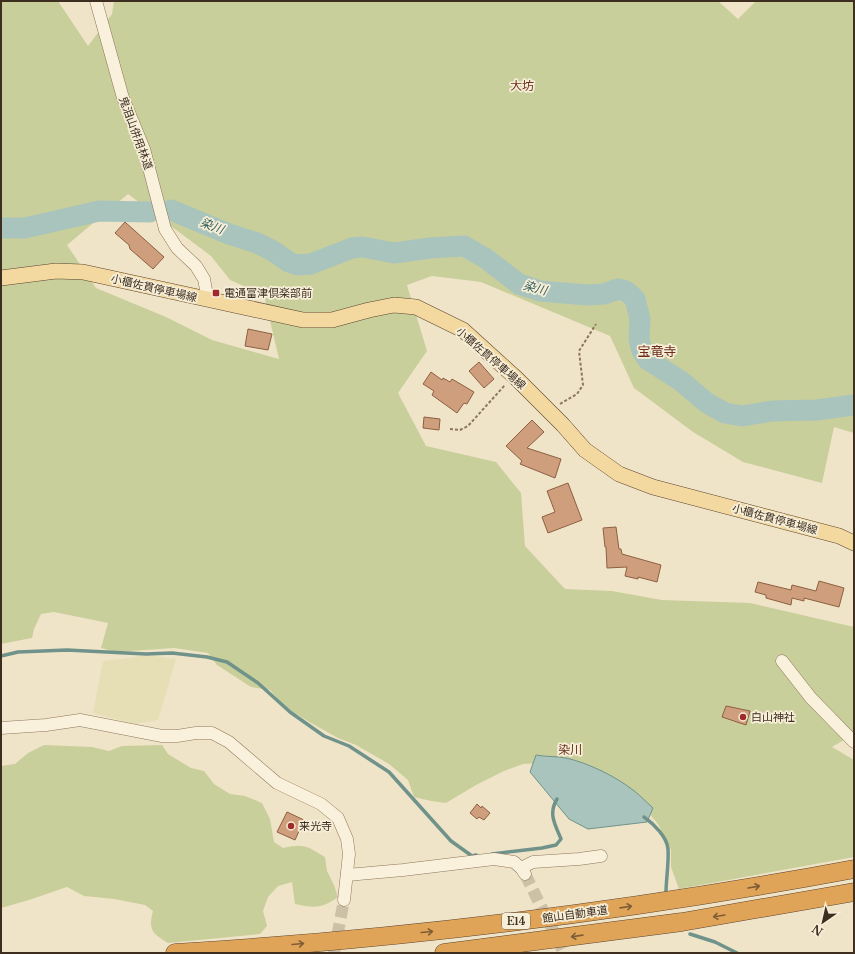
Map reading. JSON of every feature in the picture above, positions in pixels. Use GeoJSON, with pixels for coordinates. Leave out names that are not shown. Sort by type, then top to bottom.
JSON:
{"type":"FeatureCollection","features":[{"type":"Feature","properties":{"kind":"highway","name":"館山自動車道"},"geometry":{"type":"LineString","coordinates":[[175,953],[269,947],[462,929],[676,900],[854,869]]}},
{"type":"Feature","properties":{"kind":"highway","name":"館山自動車道"},"geometry":{"type":"LineString","coordinates":[[444,953],[682,922],[854,892]]}},
{"type":"Feature","properties":{"kind":"main road","name":"小櫃佐貫停車場線"},"geometry":{"type":"LineString","coordinates":[[1,278],[56,271],[83,272],[303,320],[332,320],[394,305],[416,307],[462,330],[516,378],[585,450],[619,474],[653,487],[839,536],[854,543]]}},
{"type":"Feature","properties":{"kind":"street","name":"鬼泪山併用林道"},"geometry":{"type":"LineString","coordinates":[[96,1],[123,98],[144,149],[165,229],[177,248],[196,266],[204,279],[208,300]]}},
{"type":"Feature","properties":{"kind":"street"},"geometry":{"type":"LineString","coordinates":[[782,660],[811,698],[854,742]]}},
{"type":"Feature","properties":{"kind":"street"},"geometry":{"type":"LineString","coordinates":[[1,728],[46,725],[80,720],[162,736],[177,736],[196,732],[212,734],[229,742],[277,783],[321,804],[338,818],[347,839],[349,854],[344,900]]}},
{"type":"Feature","properties":{"kind":"street"},"geometry":{"type":"LineString","coordinates":[[347,875],[494,859],[514,862],[523,871],[533,862],[601,856]]}},
{"type":"Feature","properties":{"kind":"path"},"geometry":{"type":"LineString","coordinates":[[549,411],[577,394],[583,384],[579,351],[596,324]]}},
{"type":"Feature","properties":{"kind":"path"},"geometry":{"type":"LineString","coordinates":[[450,429],[460,430],[468,426],[506,384],[516,378]]}},
{"type":"Feature","properties":{"kind":"shaded area"},"geometry":{"type":"Polygon","coordinates":[[[147,655],[176,659],[158,720],[135,724],[93,713],[103,661],[147,655]]]}},
{"type":"Feature","properties":{"kind":"green space"},"geometry":{"type":"Polygon","coordinates":[[[1,1],[58,1],[88,46],[112,14],[114,1],[718,1],[738,19],[756,1],[854,1],[854,433],[834,427],[822,483],[743,462],[693,432],[634,388],[610,336],[481,282],[432,276],[407,285],[427,351],[398,393],[426,446],[496,462],[521,493],[525,546],[565,589],[612,591],[662,600],[750,603],[854,627],[854,734],[832,747],[854,760],[854,857],[679,889],[671,867],[671,850],[658,824],[642,805],[541,763],[523,764],[504,771],[476,785],[446,803],[431,801],[414,797],[408,780],[389,764],[356,745],[338,738],[285,707],[270,690],[251,687],[217,665],[208,653],[174,648],[116,652],[101,648],[108,623],[54,612],[41,614],[34,629],[32,638],[1,644],[1,1]],[[128,194],[67,245],[96,288],[166,317],[212,340],[279,359],[264,295],[230,280],[211,256],[128,194]]]}},
{"type":"Feature","properties":{"kind":"green space"},"geometry":{"type":"Polygon","coordinates":[[[44,745],[92,747],[109,751],[122,746],[162,745],[168,754],[191,768],[204,771],[214,784],[230,794],[245,796],[262,803],[270,819],[274,842],[283,848],[305,846],[325,857],[327,871],[338,897],[322,906],[312,907],[295,904],[292,882],[278,886],[268,897],[263,911],[267,926],[260,934],[168,943],[158,936],[151,927],[153,911],[145,905],[114,899],[84,896],[67,887],[1,908],[1,766],[15,764],[28,753],[44,745]]]}},
{"type":"Feature","properties":{"kind":"water"},"geometry":{"type":"Polygon","coordinates":[[[536,755],[562,757],[574,760],[610,775],[636,792],[653,808],[647,822],[588,829],[569,819],[530,772],[536,755]]]}},
{"type":"Feature","properties":{"kind":"building"},"geometry":{"type":"Polygon","coordinates":[[[125,222],[164,257],[153,269],[130,249],[129,245],[115,233],[125,222]]]}},
{"type":"Feature","properties":{"kind":"building"},"geometry":{"type":"Polygon","coordinates":[[[248,329],[272,334],[268,350],[245,346],[248,329]]]}},
{"type":"Feature","properties":{"kind":"building"},"geometry":{"type":"Polygon","coordinates":[[[479,362],[494,379],[484,388],[469,371],[479,362]]]}},
{"type":"Feature","properties":{"kind":"building"},"geometry":{"type":"Polygon","coordinates":[[[431,372],[442,380],[443,378],[450,382],[452,379],[474,392],[467,404],[464,403],[457,413],[432,395],[434,391],[423,384],[431,372]]]}},
{"type":"Feature","properties":{"kind":"building"},"geometry":{"type":"Polygon","coordinates":[[[424,417],[440,419],[439,430],[423,428],[424,417]]]}},
{"type":"Feature","properties":{"kind":"building"},"geometry":{"type":"Polygon","coordinates":[[[532,420],[544,432],[527,448],[561,459],[555,478],[520,464],[522,461],[506,446],[532,420]]]}},
{"type":"Feature","properties":{"kind":"building"},"geometry":{"type":"Polygon","coordinates":[[[568,483],[582,520],[548,533],[542,517],[555,512],[547,491],[568,483]]]}},
{"type":"Feature","properties":{"kind":"building"},"geometry":{"type":"Polygon","coordinates":[[[616,527],[619,549],[621,549],[622,554],[661,565],[657,582],[638,577],[638,579],[625,576],[627,567],[607,568],[603,528],[616,527]]]}},
{"type":"Feature","properties":{"kind":"building"},"geometry":{"type":"Polygon","coordinates":[[[819,581],[844,588],[839,607],[804,598],[804,601],[792,598],[791,605],[766,598],[766,595],[755,592],[758,582],[791,590],[792,585],[816,591],[819,581]]]}},
{"type":"Feature","properties":{"kind":"building"},"geometry":{"type":"Polygon","coordinates":[[[726,706],[750,711],[746,725],[722,717],[726,706]]]}},
{"type":"Feature","properties":{"kind":"building"},"geometry":{"type":"Polygon","coordinates":[[[477,804],[481,808],[482,806],[490,813],[484,820],[479,817],[477,819],[470,813],[477,804]]]}},
{"type":"Feature","properties":{"kind":"building","name":"来光寺"},"geometry":{"type":"Polygon","coordinates":[[[287,812],[304,820],[295,840],[277,832],[287,812]]]}},
{"type":"Feature","properties":{"kind":"waterway","name":"染川"},"geometry":{"type":"LineString","coordinates":[[171,210],[229,234],[257,243],[273,251],[289,262],[297,265],[311,264],[352,248],[363,247],[394,253],[430,248],[464,246],[485,258],[519,284],[540,291],[587,295],[604,294],[618,289],[626,291],[635,299],[640,319],[639,339],[642,351],[648,360],[681,381],[707,403],[725,413],[742,416],[772,411],[817,410],[854,405]]}},
{"type":"Feature","properties":{"kind":"waterway","name":"染川"},"geometry":{"type":"LineString","coordinates":[[1,228],[25,228],[99,211],[150,212]]}},
{"type":"Feature","properties":{"kind":"waterway"},"geometry":{"type":"LineString","coordinates":[[1,656],[18,652],[67,650],[146,654],[172,653],[207,657],[227,662],[258,683],[290,712],[324,736],[349,746],[389,772],[451,841],[472,856],[476,855]]}},
{"type":"Feature","properties":{"kind":"waterway"},"geometry":{"type":"LineString","coordinates":[[492,854],[556,845],[561,839],[553,819],[553,809],[557,799]]}},
{"type":"Feature","properties":{"kind":"waterway"},"geometry":{"type":"LineString","coordinates":[[644,817],[659,831],[667,844],[668,860],[666,893]]}},
{"type":"Feature","properties":{"kind":"waterway"},"geometry":{"type":"LineString","coordinates":[[690,934],[715,942],[737,953]]}},
{"type":"Feature","properties":{"kind":"tunnel"},"geometry":{"type":"LineString","coordinates":[[525,874],[564,953]]}},
{"type":"Feature","properties":{"kind":"tunnel"},"geometry":{"type":"LineString","coordinates":[[334,953],[344,900]]}},
{"type":"Feature","properties":{"kind":"place","name":"電通富津倶楽部前"},"geometry":{"type":"Point","coordinates":[216,293]}},
{"type":"Feature","properties":{"kind":"place","name":"白山神社"},"geometry":{"type":"Point","coordinates":[743,717]}},
{"type":"Feature","properties":{"kind":"place","name":"来光寺"},"geometry":{"type":"Point","coordinates":[291,826]}},
{"type":"Feature","properties":{"kind":"district","name":"大坊"},"geometry":{"type":"Point","coordinates":[522,86]}},
{"type":"Feature","properties":{"kind":"district","name":"宝竜寺"},"geometry":{"type":"Point","coordinates":[657,351]}},
{"type":"Feature","properties":{"kind":"district","name":"染川"},"geometry":{"type":"Point","coordinates":[570,750]}}]}
